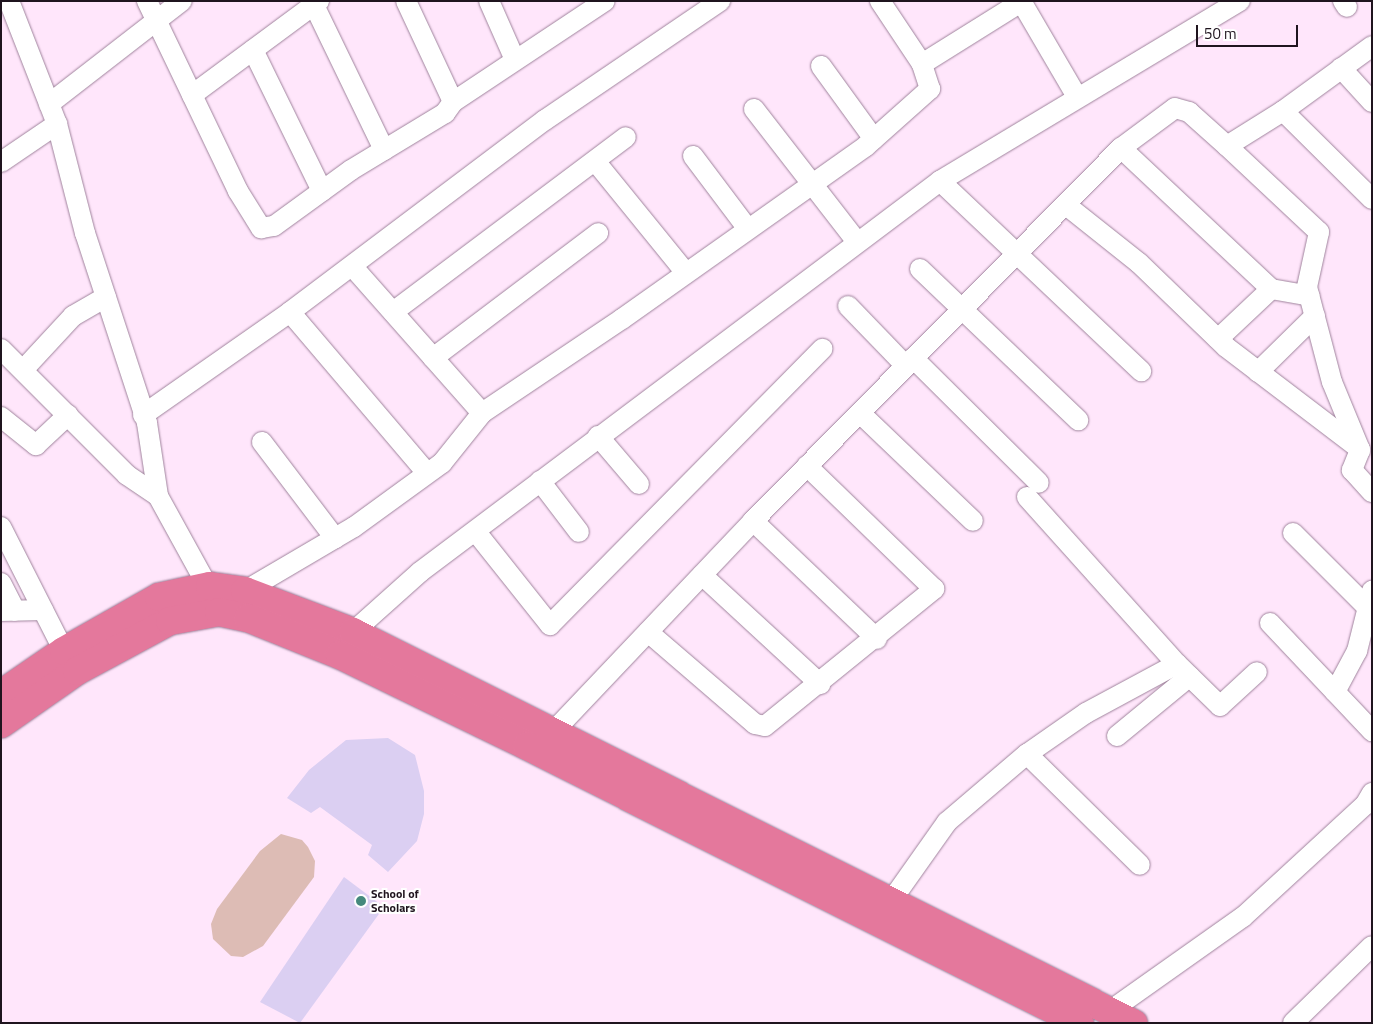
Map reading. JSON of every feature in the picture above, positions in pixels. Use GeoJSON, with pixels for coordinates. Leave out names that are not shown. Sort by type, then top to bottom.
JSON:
{"type":"FeatureCollection","features":[{"type":"Feature","properties":{"kind":"highway"},"geometry":{"type":"LineString","coordinates":[[1,694],[64,651],[159,597],[210,586],[245,591],[353,632],[552,733],[884,911],[1080,1023]]}},
{"type":"Feature","properties":{"kind":"highway"},"geometry":{"type":"LineString","coordinates":[[1,724],[119,647],[170,621],[219,612],[273,627],[340,655],[794,877],[884,911],[1122,1017]]}},
{"type":"Feature","properties":{"kind":"street"},"geometry":{"type":"LineString","coordinates":[[9,1],[57,124],[106,297],[143,415],[158,496],[210,586],[219,612]]}},
{"type":"Feature","properties":{"kind":"street"},"geometry":{"type":"LineString","coordinates":[[147,1],[238,191],[262,228],[274,226],[322,191],[384,150],[445,113],[453,102],[605,1]]}},
{"type":"Feature","properties":{"kind":"street"},"geometry":{"type":"LineString","coordinates":[[49,104],[182,1]]}},
{"type":"Feature","properties":{"kind":"street"},"geometry":{"type":"LineString","coordinates":[[406,1],[453,102]]}},
{"type":"Feature","properties":{"kind":"street"},"geometry":{"type":"LineString","coordinates":[[489,1],[515,60]]}},
{"type":"Feature","properties":{"kind":"street"},"geometry":{"type":"LineString","coordinates":[[143,415],[290,312],[545,120],[720,1]]}},
{"type":"Feature","properties":{"kind":"street"},"geometry":{"type":"LineString","coordinates":[[245,591],[335,538],[427,473],[442,462],[482,413],[811,185],[874,139],[930,89],[922,64],[880,1]]}},
{"type":"Feature","properties":{"kind":"street"},"geometry":{"type":"LineString","coordinates":[[353,632],[420,572],[476,532],[598,436],[940,181],[1077,97],[1240,1]]}},
{"type":"Feature","properties":{"kind":"street"},"geometry":{"type":"LineString","coordinates":[[922,64],[1022,2],[1077,97]]}},
{"type":"Feature","properties":{"kind":"street"},"geometry":{"type":"LineString","coordinates":[[192,95],[316,3],[384,150]]}},
{"type":"Feature","properties":{"kind":"street"},"geometry":{"type":"LineString","coordinates":[[1227,146],[1283,112],[1372,46]]}},
{"type":"Feature","properties":{"kind":"street"},"geometry":{"type":"LineString","coordinates":[[253,50],[322,191]]}},
{"type":"Feature","properties":{"kind":"street"},"geometry":{"type":"LineString","coordinates":[[821,66],[874,139]]}},
{"type":"Feature","properties":{"kind":"street"},"geometry":{"type":"LineString","coordinates":[[1341,68],[1372,102]]}},
{"type":"Feature","properties":{"kind":"street"},"geometry":{"type":"LineString","coordinates":[[552,733],[753,521],[1121,148],[1175,108],[1184,108],[1319,232],[1307,287],[1332,382],[1366,446]]}},
{"type":"Feature","properties":{"kind":"street"},"geometry":{"type":"LineString","coordinates":[[754,109],[857,242]]}},
{"type":"Feature","properties":{"kind":"street"},"geometry":{"type":"LineString","coordinates":[[1283,112],[1372,199]]}},
{"type":"Feature","properties":{"kind":"street"},"geometry":{"type":"LineString","coordinates":[[2,159],[57,124]]}},
{"type":"Feature","properties":{"kind":"street"},"geometry":{"type":"LineString","coordinates":[[393,312],[626,137]]}},
{"type":"Feature","properties":{"kind":"street"},"geometry":{"type":"LineString","coordinates":[[1121,148],[1271,289],[1309,296]]}},
{"type":"Feature","properties":{"kind":"street"},"geometry":{"type":"LineString","coordinates":[[693,156],[748,229]]}},
{"type":"Feature","properties":{"kind":"street"},"geometry":{"type":"LineString","coordinates":[[595,161],[686,273]]}},
{"type":"Feature","properties":{"kind":"street"},"geometry":{"type":"LineString","coordinates":[[940,181],[1015,256],[1142,371]]}},
{"type":"Feature","properties":{"kind":"street"},"geometry":{"type":"LineString","coordinates":[[1066,205],[1139,263],[1218,339],[1258,372],[1366,446]]}},
{"type":"Feature","properties":{"kind":"street"},"geometry":{"type":"LineString","coordinates":[[432,358],[598,233]]}},
{"type":"Feature","properties":{"kind":"street"},"geometry":{"type":"LineString","coordinates":[[352,266],[482,413]]}},
{"type":"Feature","properties":{"kind":"street"},"geometry":{"type":"LineString","coordinates":[[920,269],[1078,420]]}},
{"type":"Feature","properties":{"kind":"street"},"geometry":{"type":"LineString","coordinates":[[1218,339],[1271,289]]}},
{"type":"Feature","properties":{"kind":"street"},"geometry":{"type":"LineString","coordinates":[[23,370],[73,316],[106,297]]}},
{"type":"Feature","properties":{"kind":"street"},"geometry":{"type":"LineString","coordinates":[[848,306],[909,362],[1033,490],[1183,670],[1220,706],[1257,672]]}},
{"type":"Feature","properties":{"kind":"street"},"geometry":{"type":"LineString","coordinates":[[290,312],[427,473]]}},
{"type":"Feature","properties":{"kind":"street"},"geometry":{"type":"LineString","coordinates":[[1258,372],[1315,316]]}},
{"type":"Feature","properties":{"kind":"street"},"geometry":{"type":"LineString","coordinates":[[1,349],[127,475],[158,496]]}},
{"type":"Feature","properties":{"kind":"street"},"geometry":{"type":"LineString","coordinates":[[476,532],[550,625],[822,349]]}},
{"type":"Feature","properties":{"kind":"street"},"geometry":{"type":"LineString","coordinates":[[860,412],[973,521]]}},
{"type":"Feature","properties":{"kind":"street"},"geometry":{"type":"LineString","coordinates":[[1,417],[36,445],[68,415]]}},
{"type":"Feature","properties":{"kind":"street"},"geometry":{"type":"LineString","coordinates":[[598,436],[639,484]]}},
{"type":"Feature","properties":{"kind":"street"},"geometry":{"type":"LineString","coordinates":[[262,442],[335,538]]}},
{"type":"Feature","properties":{"kind":"street"},"geometry":{"type":"LineString","coordinates":[[1366,446],[1352,470],[1372,492]]}},
{"type":"Feature","properties":{"kind":"street"},"geometry":{"type":"LineString","coordinates":[[648,632],[755,724],[765,726],[877,639],[934,590],[807,466]]}},
{"type":"Feature","properties":{"kind":"street"},"geometry":{"type":"LineString","coordinates":[[540,481],[579,532]]}},
{"type":"Feature","properties":{"kind":"street"},"geometry":{"type":"LineString","coordinates":[[753,521],[877,639]]}},
{"type":"Feature","properties":{"kind":"street"},"geometry":{"type":"LineString","coordinates":[[1,527],[64,651]]}},
{"type":"Feature","properties":{"kind":"street"},"geometry":{"type":"LineString","coordinates":[[1293,533],[1371,604],[1354,658],[1335,692]]}},
{"type":"Feature","properties":{"kind":"street"},"geometry":{"type":"LineString","coordinates":[[702,575],[820,684]]}},
{"type":"Feature","properties":{"kind":"street"},"geometry":{"type":"LineString","coordinates":[[1,583],[8,611],[43,610]]}},
{"type":"Feature","properties":{"kind":"street"},"geometry":{"type":"LineString","coordinates":[[1270,623],[1372,731]]}},
{"type":"Feature","properties":{"kind":"street"},"geometry":{"type":"LineString","coordinates":[[1117,736],[1183,670]]}},
{"type":"Feature","properties":{"kind":"street"},"geometry":{"type":"LineString","coordinates":[[884,911],[947,822],[1027,754],[1086,713],[1183,670]]}},
{"type":"Feature","properties":{"kind":"street"},"geometry":{"type":"LineString","coordinates":[[1027,754],[1140,865]]}},
{"type":"Feature","properties":{"kind":"street"},"geometry":{"type":"LineString","coordinates":[[1122,1017],[1243,917],[1365,805],[1372,793]]}},
{"type":"Feature","properties":{"kind":"street"},"geometry":{"type":"LineString","coordinates":[[1293,1023],[1372,946]]}},
{"type":"Feature","properties":{"kind":"shaded area"},"geometry":{"type":"Polygon","coordinates":[[[281,834],[302,840],[308,847],[315,861],[314,877],[263,946],[243,957],[231,956],[213,939],[211,924],[217,909],[260,851],[281,834]]]}},
{"type":"Feature","properties":{"kind":"building"},"geometry":{"type":"Polygon","coordinates":[[[388,738],[415,755],[424,791],[424,814],[417,841],[388,872],[368,855],[372,845],[320,807],[311,813],[287,798],[309,770],[346,740],[388,738]]]}},
{"type":"Feature","properties":{"kind":"building"},"geometry":{"type":"Polygon","coordinates":[[[344,877],[384,907],[300,1023],[260,1002],[344,877]]]}},
{"type":"Feature","properties":{"kind":"place","name":"School of Scholars"},"geometry":{"type":"Point","coordinates":[361,901]}}]}
